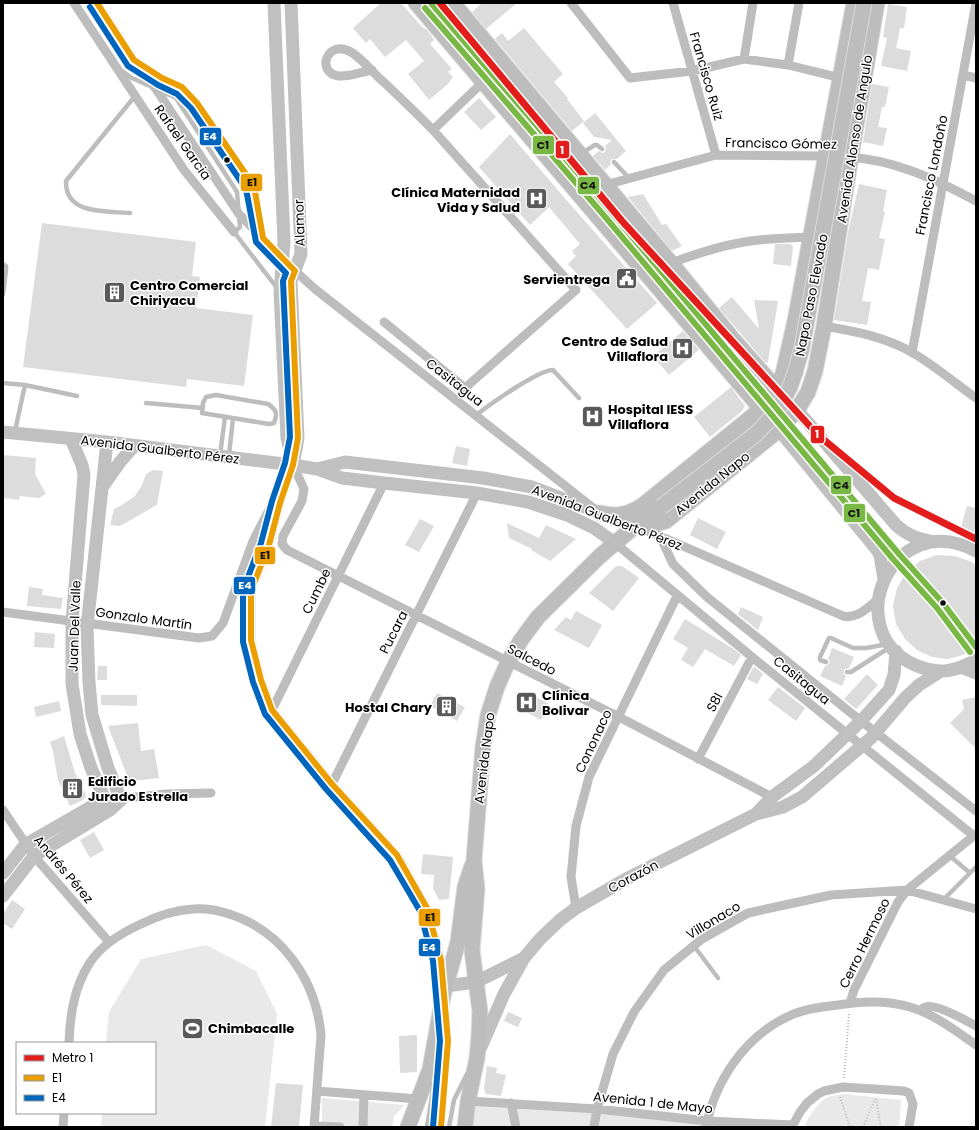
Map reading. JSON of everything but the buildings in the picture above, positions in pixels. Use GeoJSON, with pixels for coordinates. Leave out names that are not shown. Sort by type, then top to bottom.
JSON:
{"type":"FeatureCollection","features":[{"type":"Feature","properties":{"kind":"main road","name":"Alamor"},"geometry":{"type":"LineString","coordinates":[[274,3],[284,242],[284,260],[280,292],[287,438],[293,465]]}},
{"type":"Feature","properties":{"kind":"main road","name":"Alamor"},"geometry":{"type":"LineString","coordinates":[[291,3],[301,254],[291,281],[298,438],[293,465]]}},
{"type":"Feature","properties":{"kind":"main road"},"geometry":{"type":"LineString","coordinates":[[416,3],[779,430],[877,550],[880,555],[884,579]]}},
{"type":"Feature","properties":{"kind":"main road"},"geometry":{"type":"LineString","coordinates":[[453,3],[733,339],[797,410],[896,525],[905,533],[935,542]]}},
{"type":"Feature","properties":{"kind":"main road","name":"Avenida Alonso de Angulo"},"geometry":{"type":"LineString","coordinates":[[761,409],[784,374],[787,361],[854,3]]}},
{"type":"Feature","properties":{"kind":"main road","name":"Napo Paso Elevado"},"geometry":{"type":"LineString","coordinates":[[638,523],[756,434],[779,408],[793,380],[802,348],[864,3]]}},
{"type":"Feature","properties":{"kind":"main road","name":"Avenida Alonso de Angulo"},"geometry":{"type":"LineString","coordinates":[[779,430],[797,410],[808,392],[815,371],[824,326],[877,3]]}},
{"type":"Feature","properties":{"kind":"main road","name":"Avenida Napo"},"geometry":{"type":"LineString","coordinates":[[600,512],[611,516],[633,512],[761,409]]}},
{"type":"Feature","properties":{"kind":"main road","name":"Avenida Napo"},"geometry":{"type":"LineString","coordinates":[[465,1127],[468,1100],[477,1058],[480,1012],[472,950],[477,888],[474,860],[483,747],[488,715],[496,687],[521,640],[538,617],[568,586],[615,543],[638,523],[659,523],[666,521],[779,430]]}},
{"type":"Feature","properties":{"kind":"main road","name":"Avenida Gualberto Pérez"},"geometry":{"type":"LineString","coordinates":[[9,432],[107,442],[293,465],[318,469],[342,478],[384,484],[477,493],[528,502],[567,515],[594,528],[615,543]]}},
{"type":"Feature","properties":{"kind":"main road","name":"Juan Del Valle"},"geometry":{"type":"LineString","coordinates":[[71,439],[82,465],[84,475],[72,622],[72,684],[80,734],[91,768],[107,805]]}},
{"type":"Feature","properties":{"kind":"main road","name":"Juan Del Valle"},"geometry":{"type":"LineString","coordinates":[[107,442],[88,623],[88,645],[92,715],[108,768],[121,800]]}},
{"type":"Feature","properties":{"kind":"main road"},"geometry":{"type":"LineString","coordinates":[[102,488],[120,462],[134,446]]}},
{"type":"Feature","properties":{"kind":"main road","name":"Avenida Gualberto Pérez"},"geometry":{"type":"LineString","coordinates":[[318,469],[345,462],[483,478],[532,487],[600,512],[638,523]]}},
{"type":"Feature","properties":{"kind":"main road"},"geometry":{"type":"LineString","coordinates":[[638,523],[642,505]]}},
{"type":"Feature","properties":{"kind":"main road"},"geometry":{"type":"LineString","coordinates":[[976,552],[966,546],[951,542],[935,542],[910,550],[899,558],[891,568],[884,579],[878,599],[880,623],[884,634],[893,648],[909,662],[924,668],[941,671],[963,668],[976,660]]}},
{"type":"Feature","properties":{"kind":"main road","name":"Corazón"},"geometry":{"type":"LineString","coordinates":[[756,814],[772,797],[814,766],[848,734],[892,686],[894,675],[893,648]]}},
{"type":"Feature","properties":{"kind":"main road"},"geometry":{"type":"LineString","coordinates":[[963,668],[976,673]]}},
{"type":"Feature","properties":{"kind":"main road","name":"Corazón"},"geometry":{"type":"LineString","coordinates":[[477,1058],[496,1011],[524,958],[546,933],[560,920],[576,908],[628,878],[756,814],[783,807],[802,797],[863,746],[904,698],[919,685],[941,671]]}},
{"type":"Feature","properties":{"kind":"main road"},"geometry":{"type":"LineString","coordinates":[[3,873],[25,845],[107,805],[121,800]]}},
{"type":"Feature","properties":{"kind":"main road"},"geometry":{"type":"LineString","coordinates":[[3,896],[34,856],[107,805]]}},
{"type":"Feature","properties":{"kind":"main road","name":"Avenida Napo"},"geometry":{"type":"LineString","coordinates":[[408,1127],[430,1070],[445,991],[458,942],[465,887],[474,860]]}},
{"type":"Feature","properties":{"kind":"main road","name":"Corazón"},"geometry":{"type":"LineString","coordinates":[[445,991],[476,982],[524,958]]}},
{"type":"Feature","properties":{"kind":"street","name":"Rafael Garcia"},"geometry":{"type":"LineString","coordinates":[[74,3],[184,170],[234,232]]}},
{"type":"Feature","properties":{"kind":"street","name":"Casitagua"},"geometry":{"type":"LineString","coordinates":[[97,3],[134,60],[156,89],[238,214],[315,290],[600,512]]}},
{"type":"Feature","properties":{"kind":"street"},"geometry":{"type":"LineString","coordinates":[[571,3],[630,78],[692,71],[744,59],[788,65],[841,78]]}},
{"type":"Feature","properties":{"kind":"street","name":"Francisco Ruiz"},"geometry":{"type":"LineString","coordinates":[[673,3],[716,156]]}},
{"type":"Feature","properties":{"kind":"street"},"geometry":{"type":"LineString","coordinates":[[744,59],[753,3]]}},
{"type":"Feature","properties":{"kind":"street"},"geometry":{"type":"LineString","coordinates":[[788,65],[800,3]]}},
{"type":"Feature","properties":{"kind":"street","name":"Francisco Londoño"},"geometry":{"type":"LineString","coordinates":[[912,352],[976,3]]}},
{"type":"Feature","properties":{"kind":"street"},"geometry":{"type":"LineString","coordinates":[[372,70],[338,76],[329,72],[326,65],[327,57],[332,51],[341,48],[351,52],[372,70],[433,130],[576,290],[465,388],[384,322]]}},
{"type":"Feature","properties":{"kind":"street"},"geometry":{"type":"LineString","coordinates":[[963,75],[976,78]]}},
{"type":"Feature","properties":{"kind":"street"},"geometry":{"type":"LineString","coordinates":[[433,130],[483,82]]}},
{"type":"Feature","properties":{"kind":"street","name":"Francisco Gómez"},"geometry":{"type":"LineString","coordinates":[[605,185],[716,156],[851,157],[891,164],[942,183],[976,201]]}},
{"type":"Feature","properties":{"kind":"street"},"geometry":{"type":"LineString","coordinates":[[671,263],[705,251],[739,242],[775,238],[810,237]]}},
{"type":"Feature","properties":{"kind":"street"},"geometry":{"type":"LineString","coordinates":[[824,326],[878,338],[912,352],[976,398]]}},
{"type":"Feature","properties":{"kind":"street"},"geometry":{"type":"LineString","coordinates":[[293,465],[268,545],[251,592],[251,640],[261,680],[272,710],[332,784],[397,855],[426,908],[441,960],[445,991]]}},
{"type":"Feature","properties":{"kind":"street","name":"Alamor"},"geometry":{"type":"LineString","coordinates":[[282,544],[283,536],[302,501],[304,489],[293,465]]}},
{"type":"Feature","properties":{"kind":"street","name":"Gonzalo Martín"},"geometry":{"type":"LineString","coordinates":[[3,612],[199,638],[212,636],[223,624],[253,541],[293,465]]}},
{"type":"Feature","properties":{"kind":"street","name":"Cumbe"},"geometry":{"type":"LineString","coordinates":[[272,710],[384,484]]}},
{"type":"Feature","properties":{"kind":"street","name":"Pucara"},"geometry":{"type":"LineString","coordinates":[[332,784],[477,493]]}},
{"type":"Feature","properties":{"kind":"street","name":"Avenida Gualberto Pérez"},"geometry":{"type":"LineString","coordinates":[[638,523],[660,536],[843,616],[848,617],[863,612],[878,599]]}},
{"type":"Feature","properties":{"kind":"street","name":"Casitagua"},"geometry":{"type":"LineString","coordinates":[[660,536],[673,564],[707,597],[976,811]]}},
{"type":"Feature","properties":{"kind":"street","name":"Casitagua"},"geometry":{"type":"LineString","coordinates":[[615,543],[752,657],[975,835]]}},
{"type":"Feature","properties":{"kind":"street","name":"Salcedo"},"geometry":{"type":"LineString","coordinates":[[282,544],[287,550],[619,717],[772,797]]}},
{"type":"Feature","properties":{"kind":"street","name":"Cononaco"},"geometry":{"type":"LineString","coordinates":[[576,908],[571,877],[576,826],[589,777],[677,596]]}},
{"type":"Feature","properties":{"kind":"street","name":"S8I"},"geometry":{"type":"LineString","coordinates":[[698,759],[752,657]]}},
{"type":"Feature","properties":{"kind":"street"},"geometry":{"type":"LineString","coordinates":[[121,800],[166,794],[211,793]]}},
{"type":"Feature","properties":{"kind":"street","name":"Andrés Pérez"},"geometry":{"type":"LineString","coordinates":[[3,810],[25,845],[110,942]]}},
{"type":"Feature","properties":{"kind":"street","name":"Cerro Hermoso"},"geometry":{"type":"LineString","coordinates":[[850,1003],[854,990],[898,902],[907,890],[975,835]]}},
{"type":"Feature","properties":{"kind":"street","name":"Villonaco"},"geometry":{"type":"LineString","coordinates":[[594,1127],[597,1109],[613,1054],[634,1012],[664,970],[702,939],[748,913],[831,895],[907,890],[976,910]]}},
{"type":"Feature","properties":{"kind":"street"},"geometry":{"type":"LineString","coordinates":[[68,1042],[70,1014],[80,982],[89,965],[98,953],[110,942],[129,929],[149,920],[194,908],[236,916],[256,926],[272,937],[286,951],[298,967],[309,988],[320,1021],[321,1035],[314,1126],[340,1127]]}},
{"type":"Feature","properties":{"kind":"street"},"geometry":{"type":"LineString","coordinates":[[707,1124],[713,1102],[732,1065],[747,1047],[764,1030],[786,1017],[810,1009],[866,1002],[895,1004],[921,1011],[958,1032],[976,1045]]}},
{"type":"Feature","properties":{"kind":"street"},"geometry":{"type":"LineString","coordinates":[[921,1011],[924,1007],[928,1006],[941,1009],[976,1026]]}},
{"type":"Feature","properties":{"kind":"street"},"geometry":{"type":"LineString","coordinates":[[317,1091],[418,1099]]}},
{"type":"Feature","properties":{"kind":"street"},"geometry":{"type":"LineString","coordinates":[[792,1126],[800,1112],[818,1094],[824,1091],[904,1091],[909,1093],[913,1104],[909,1127]]}},
{"type":"Feature","properties":{"kind":"street"},"geometry":{"type":"LineString","coordinates":[[362,1127],[364,1095]]}},
{"type":"Feature","properties":{"kind":"street","name":"Avenida 1 de Mayo"},"geometry":{"type":"LineString","coordinates":[[468,1100],[597,1109],[707,1124],[792,1126]]}},
{"type":"Feature","properties":{"kind":"street"},"geometry":{"type":"LineString","coordinates":[[511,1103],[516,1127]]}},
{"type":"Feature","properties":{"kind":"street"},"geometry":{"type":"LineString","coordinates":[[63,1127],[64,1114]]}},
{"type":"Feature","properties":{"kind":"lane"},"geometry":{"type":"LineString","coordinates":[[431,3],[607,207]]}},
{"type":"Feature","properties":{"kind":"lane"},"geometry":{"type":"LineString","coordinates":[[134,60],[162,78],[182,86],[197,102],[254,186],[263,238]]}},
{"type":"Feature","properties":{"kind":"lane"},"geometry":{"type":"LineString","coordinates":[[117,68],[132,78],[156,89]]}},
{"type":"Feature","properties":{"kind":"lane"},"geometry":{"type":"LineString","coordinates":[[130,213],[91,210],[80,206],[70,198],[66,187],[66,181],[136,96]]}},
{"type":"Feature","properties":{"kind":"lane"},"geometry":{"type":"LineString","coordinates":[[580,154],[595,145],[602,149]]}},
{"type":"Feature","properties":{"kind":"lane"},"geometry":{"type":"LineString","coordinates":[[614,162],[629,178]]}},
{"type":"Feature","properties":{"kind":"lane"},"geometry":{"type":"LineString","coordinates":[[238,214],[240,227],[234,232],[280,292]]}},
{"type":"Feature","properties":{"kind":"lane"},"geometry":{"type":"LineString","coordinates":[[3,264],[6,266],[6,270],[3,294]]}},
{"type":"Feature","properties":{"kind":"lane"},"geometry":{"type":"LineString","coordinates":[[476,415],[538,374],[550,370],[553,370],[579,398]]}},
{"type":"Feature","properties":{"kind":"lane"},"geometry":{"type":"LineString","coordinates":[[3,383],[25,385],[77,396]]}},
{"type":"Feature","properties":{"kind":"lane"},"geometry":{"type":"LineString","coordinates":[[9,432],[25,385]]}},
{"type":"Feature","properties":{"kind":"lane"},"geometry":{"type":"LineString","coordinates":[[216,395],[268,404],[274,408],[276,413],[274,423],[269,424],[202,413],[202,408],[206,398],[216,395]]}},
{"type":"Feature","properties":{"kind":"lane"},"geometry":{"type":"LineString","coordinates":[[146,403],[202,408]]}},
{"type":"Feature","properties":{"kind":"lane"},"geometry":{"type":"LineString","coordinates":[[224,457],[225,417]]}},
{"type":"Feature","properties":{"kind":"lane"},"geometry":{"type":"LineString","coordinates":[[224,457],[233,418]]}},
{"type":"Feature","properties":{"kind":"lane"},"geometry":{"type":"LineString","coordinates":[[826,662],[820,660],[820,657],[829,638],[859,649],[893,648]]}},
{"type":"Feature","properties":{"kind":"lane"},"geometry":{"type":"LineString","coordinates":[[848,672],[851,672],[884,651],[893,648]]}},
{"type":"Feature","properties":{"kind":"lane"},"geometry":{"type":"LineString","coordinates":[[950,856],[970,873]]}},
{"type":"Feature","properties":{"kind":"lane"},"geometry":{"type":"LineString","coordinates":[[943,900],[976,867]]}},
{"type":"Feature","properties":{"kind":"lane"},"geometry":{"type":"LineString","coordinates":[[694,946],[718,978]]}},
{"type":"Feature","properties":{"kind":"lane"},"geometry":{"type":"LineString","coordinates":[[428,1127],[440,1041],[445,991]]}},
{"type":"Feature","properties":{"kind":"lane"},"geometry":{"type":"LineString","coordinates":[[441,1127],[448,1042],[445,991]]}},
{"type":"Feature","properties":{"kind":"lane"},"geometry":{"type":"LineString","coordinates":[[449,1127],[454,1100],[477,1058]]}},
{"type":"Feature","properties":{"kind":"path"},"geometry":{"type":"LineString","coordinates":[[850,1003],[841,1091],[850,1127]]}},
{"type":"Feature","properties":{"kind":"path"},"geometry":{"type":"LineString","coordinates":[[863,1127],[876,1098],[881,1127]]}},
{"type":"Feature","properties":{"kind":"shaded area","name":"Chimbacalle"},"geometry":{"type":"Polygon","coordinates":[[[206,945],[256,971],[277,1014],[265,1127],[101,1127],[102,1114],[156,1114],[156,1042],[106,1042],[109,1012],[141,959],[206,945]]]}},
{"type":"Feature","properties":{"kind":"shaded area"},"geometry":{"type":"Polygon","coordinates":[[[844,1094],[901,1100],[899,1127],[805,1127],[811,1115],[821,1102],[828,1097],[844,1094]]]}},
{"type":"Feature","properties":{"kind":"shaded area"},"geometry":{"type":"Polygon","coordinates":[[[322,1098],[405,1105],[394,1116],[392,1127],[322,1127],[322,1098]]]}},
{"type":"Feature","properties":{"kind":"shaded area"},"geometry":{"type":"Polygon","coordinates":[[[468,1101],[792,1127],[471,1127],[468,1101]]]}},
{"type":"Feature","properties":{"kind":"metro line","name":"1"},"geometry":{"type":"LineString","coordinates":[[440,3],[622,221],[818,435],[894,498],[976,539]]}},
{"type":"Feature","properties":{"kind":"transit line","name":"E1"},"geometry":{"type":"LineString","coordinates":[[97,3],[134,60],[162,78],[182,87],[197,103],[254,186],[263,238],[295,271],[291,281],[298,438],[293,465],[280,503],[269,545],[251,591],[251,640],[261,680],[272,710],[332,784],[397,855],[427,908],[441,960],[448,1041],[441,1127]]}},
{"type":"Feature","properties":{"kind":"transit line","name":"C4"},"geometry":{"type":"LineString","coordinates":[[431,3],[607,207],[899,554],[943,603],[976,647]]}},
{"type":"Feature","properties":{"kind":"transit line","name":"E4"},"geometry":{"type":"LineString","coordinates":[[90,7],[128,66],[158,85],[177,94],[191,108],[246,189],[256,242],[286,273],[283,281],[290,437],[285,463],[272,501],[261,543],[243,590],[243,642],[253,682],[265,714],[326,789],[390,860],[420,911],[433,961],[440,1041],[433,1127]]}},
{"type":"Feature","properties":{"kind":"transit line","name":"C1"},"geometry":{"type":"LineString","coordinates":[[425,8],[601,212],[893,559],[937,608],[970,652]]}},
{"type":"Feature","properties":{"kind":"place","name":"Clínica Maternidad Vida y Salud"},"geometry":{"type":"Point","coordinates":[536,199]}},
{"type":"Feature","properties":{"kind":"place","name":"Servientrega"},"geometry":{"type":"Point","coordinates":[626,279]}},
{"type":"Feature","properties":{"kind":"place","name":"Centro Comercial Chiriyacu"},"geometry":{"type":"Point","coordinates":[115,292]}},
{"type":"Feature","properties":{"kind":"place","name":"Centro de Salud Villaflora"},"geometry":{"type":"Point","coordinates":[683,348]}},
{"type":"Feature","properties":{"kind":"place","name":"Hospital IESS Villaflora"},"geometry":{"type":"Point","coordinates":[592,416]}},
{"type":"Feature","properties":{"kind":"place","name":"Clínica Bolivar"},"geometry":{"type":"Point","coordinates":[527,702]}},
{"type":"Feature","properties":{"kind":"place","name":"Hostal Chary"},"geometry":{"type":"Point","coordinates":[447,707]}},
{"type":"Feature","properties":{"kind":"place","name":"Edificio Jurado Estrella"},"geometry":{"type":"Point","coordinates":[72,788]}},
{"type":"Feature","properties":{"kind":"place","name":"Chimbacalle"},"geometry":{"type":"Point","coordinates":[192,1028]}}]}
